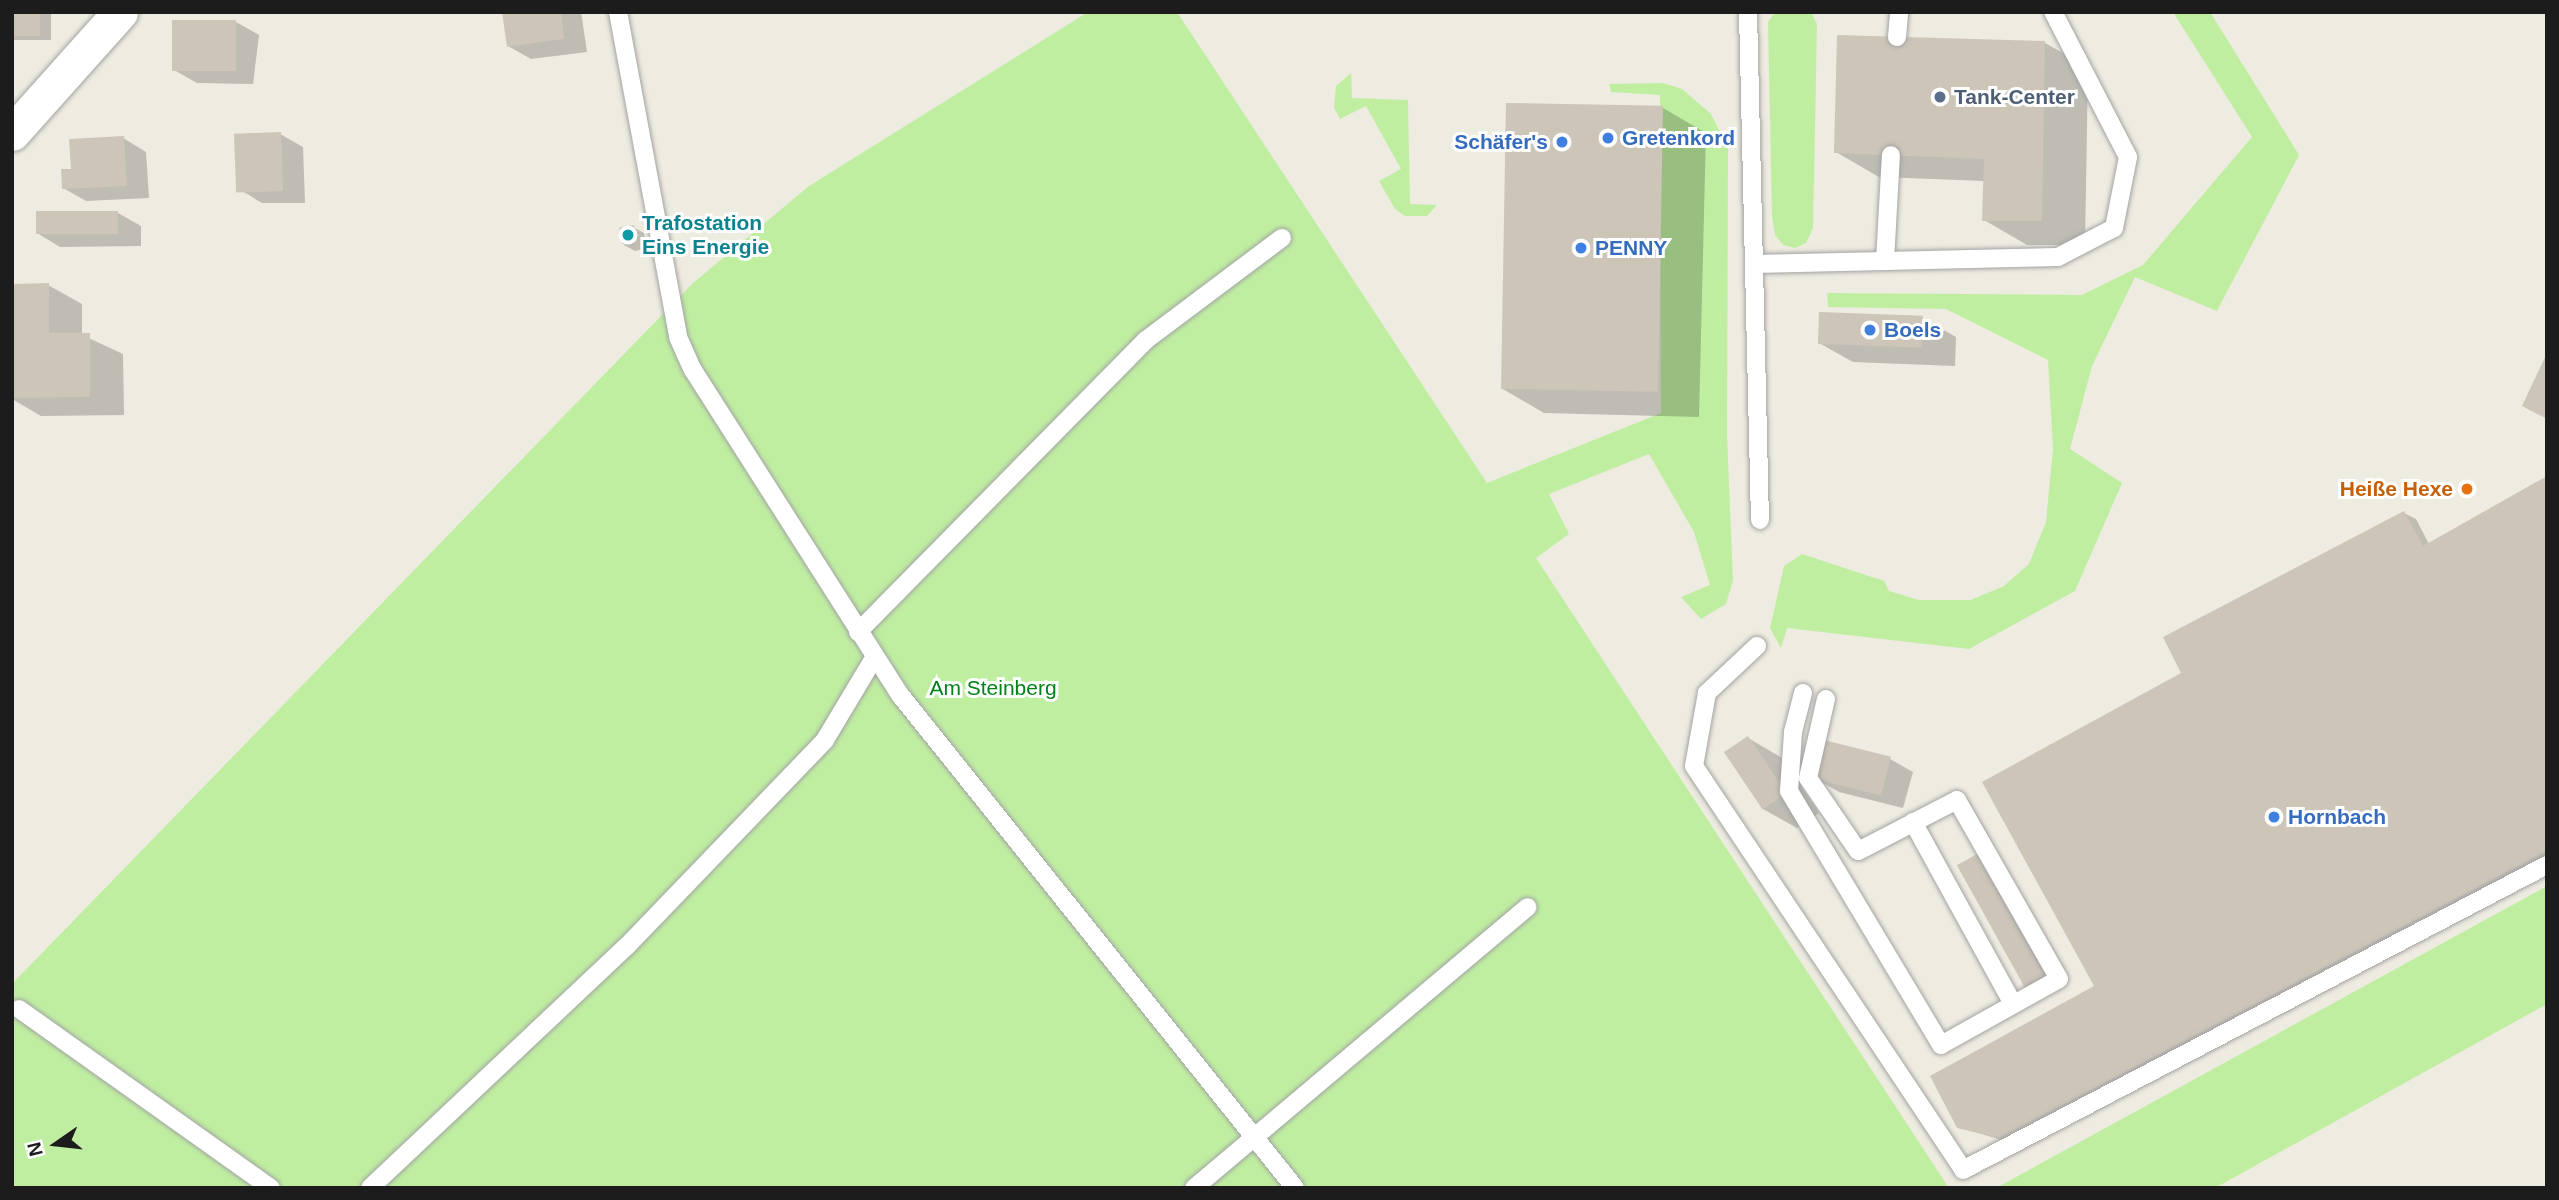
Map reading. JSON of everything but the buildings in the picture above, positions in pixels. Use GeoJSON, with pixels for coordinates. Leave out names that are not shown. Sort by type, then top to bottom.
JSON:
{"type":"FeatureCollection","features":[{"type":"Feature","properties":{"kind":"street"},"geometry":{"type":"LineString","coordinates":[[12,133],[120,12]]}},
{"type":"Feature","properties":{"kind":"lane"},"geometry":{"type":"LineString","coordinates":[[618,12],[678,337],[693,370],[874,658],[1295,1188]]}},
{"type":"Feature","properties":{"kind":"lane"},"geometry":{"type":"LineString","coordinates":[[1748,12],[1760,520]]}},
{"type":"Feature","properties":{"kind":"lane"},"geometry":{"type":"LineString","coordinates":[[1898,37],[1899,12]]}},
{"type":"Feature","properties":{"kind":"lane"},"geometry":{"type":"LineString","coordinates":[[1754,264],[2058,257],[2114,228],[2129,157],[2053,12]]}},
{"type":"Feature","properties":{"kind":"lane"},"geometry":{"type":"LineString","coordinates":[[1885,261],[1891,155]]}},
{"type":"Feature","properties":{"kind":"lane"},"geometry":{"type":"LineString","coordinates":[[858,632],[1146,340],[1282,238]]}},
{"type":"Feature","properties":{"kind":"lane"},"geometry":{"type":"LineString","coordinates":[[1756,646],[1707,693],[1694,766],[1963,1170],[2547,865]]}},
{"type":"Feature","properties":{"kind":"lane"},"geometry":{"type":"LineString","coordinates":[[370,1188],[626,947],[825,740],[874,658]]}},
{"type":"Feature","properties":{"kind":"lane"},"geometry":{"type":"LineString","coordinates":[[1803,692],[1793,732],[1789,791],[1941,1045],[2059,979],[1957,800],[1858,851],[1808,778],[1826,699]]}},
{"type":"Feature","properties":{"kind":"lane"},"geometry":{"type":"LineString","coordinates":[[1913,822],[2013,1004]]}},
{"type":"Feature","properties":{"kind":"lane"},"geometry":{"type":"LineString","coordinates":[[1194,1188],[1253,1134],[1528,907]]}},
{"type":"Feature","properties":{"kind":"lane"},"geometry":{"type":"LineString","coordinates":[[19,1009],[271,1188]]}},
{"type":"Feature","properties":{"kind":"green space","name":"Am Steinberg"},"geometry":{"type":"Polygon","coordinates":[[[1088,12],[1177,12],[1487,483],[1661,413],[1660,95],[1611,92],[1609,84],[1663,83],[1682,89],[1711,114],[1728,148],[1727,435],[1733,580],[1726,604],[1701,619],[1681,597],[1710,585],[1694,532],[1649,454],[1549,494],[1569,534],[1536,558],[1949,1188],[12,1188],[12,984],[693,283],[809,186],[1088,12]]]}},
{"type":"Feature","properties":{"kind":"green space"},"geometry":{"type":"Polygon","coordinates":[[[1775,12],[1811,12],[1817,24],[1813,228],[1806,243],[1795,248],[1783,245],[1775,235],[1772,216],[1768,22],[1775,12]]]}},
{"type":"Feature","properties":{"kind":"green space"},"geometry":{"type":"Polygon","coordinates":[[[2173,12],[2210,12],[2299,155],[2217,311],[2135,277],[2092,366],[2070,449],[2122,483],[2075,591],[1969,649],[1787,628],[1781,648],[1770,628],[1784,566],[1802,554],[1884,581],[1889,591],[1919,600],[1971,600],[2004,586],[2029,564],[2046,522],[2053,449],[2048,360],[1946,309],[1828,307],[1827,293],[2082,295],[2143,265],[2252,137],[2173,12]]]}},
{"type":"Feature","properties":{"kind":"green space"},"geometry":{"type":"Polygon","coordinates":[[[1351,73],[1352,98],[1408,100],[1410,204],[1437,205],[1427,216],[1405,216],[1395,209],[1379,181],[1401,169],[1366,106],[1340,119],[1334,107],[1336,86],[1351,73]]]}},
{"type":"Feature","properties":{"kind":"green space"},"geometry":{"type":"Polygon","coordinates":[[[2547,886],[2547,1004],[2215,1188],[1996,1188],[2547,886]]]}},
{"type":"Feature","properties":{"kind":"place","name":"Tank-Center"},"geometry":{"type":"Point","coordinates":[1940,97]}},
{"type":"Feature","properties":{"kind":"place","name":"Gretenkord"},"geometry":{"type":"Point","coordinates":[1608,138]}},
{"type":"Feature","properties":{"kind":"place","name":"Schäfer's"},"geometry":{"type":"Point","coordinates":[1562,142]}},
{"type":"Feature","properties":{"kind":"place","name":"Trafostation Eins Energie"},"geometry":{"type":"Point","coordinates":[628,235]}},
{"type":"Feature","properties":{"kind":"place","name":"PENNY"},"geometry":{"type":"Point","coordinates":[1581,248]}},
{"type":"Feature","properties":{"kind":"place","name":"Boels"},"geometry":{"type":"Point","coordinates":[1870,330]}},
{"type":"Feature","properties":{"kind":"place","name":"Heiße Hexe"},"geometry":{"type":"Point","coordinates":[2467,489]}},
{"type":"Feature","properties":{"kind":"place","name":"Hornbach"},"geometry":{"type":"Point","coordinates":[2274,817]}}]}
